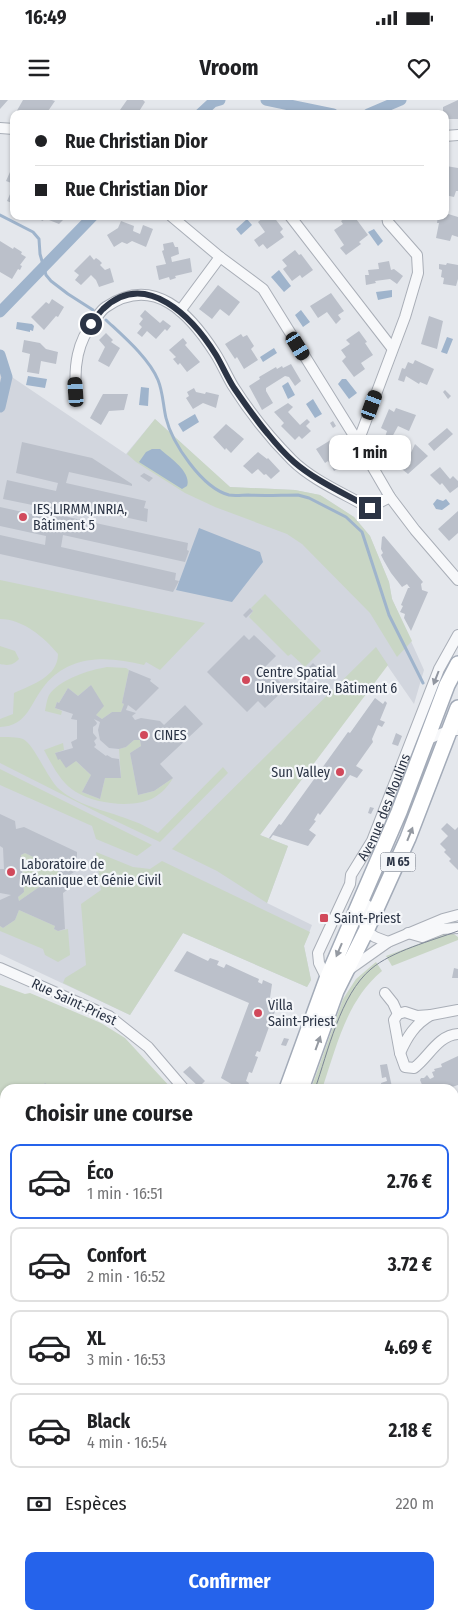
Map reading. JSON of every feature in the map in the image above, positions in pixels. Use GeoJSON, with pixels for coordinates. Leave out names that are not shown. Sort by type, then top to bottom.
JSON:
{"type":"FeatureCollection","features":[{"type":"Feature","properties":{"kind":"main road","name":"Avenue des Moulins"},"geometry":{"type":"LineString","coordinates":[[289,1084],[327,979],[380,858],[447,684],[458,664]]}},
{"type":"Feature","properties":{"kind":"main road","name":"Avenue des Moulins"},"geometry":{"type":"LineString","coordinates":[[303,1084],[336,992],[408,838],[454,730],[458,708]]}},
{"type":"Feature","properties":{"kind":"street"},"geometry":{"type":"LineString","coordinates":[[176,220],[262,289],[358,442],[390,497],[415,530],[458,580]]}},
{"type":"Feature","properties":{"kind":"street"},"geometry":{"type":"LineString","coordinates":[[293,220],[392,348]]}},
{"type":"Feature","properties":{"kind":"street"},"geometry":{"type":"LineString","coordinates":[[358,442],[405,317],[418,273],[417,255],[389,220]]}},
{"type":"Feature","properties":{"kind":"street"},"geometry":{"type":"LineString","coordinates":[[180,311],[220,257]]}},
{"type":"Feature","properties":{"kind":"street"},"geometry":{"type":"LineString","coordinates":[[76,392],[76,359],[82,339],[104,308],[118,299],[133,294],[146,294],[160,298],[180,311],[199,332],[215,354],[233,387],[267,433],[294,462],[322,481],[370,508],[390,497]]}},
{"type":"Feature","properties":{"kind":"street","name":"Avenue des Moulins"},"geometry":{"type":"LineString","coordinates":[[327,979],[319,963],[318,953],[350,884],[351,874],[372,841],[439,669],[458,635]]}},
{"type":"Feature","properties":{"kind":"street"},"geometry":{"type":"LineString","coordinates":[[426,740],[454,730]]}},
{"type":"Feature","properties":{"kind":"street","name":"Avenue des Moulins"},"geometry":{"type":"LineString","coordinates":[[366,931],[362,915],[383,867],[380,858]]}},
{"type":"Feature","properties":{"kind":"street"},"geometry":{"type":"LineString","coordinates":[[345,973],[388,942],[458,915]]}},
{"type":"Feature","properties":{"kind":"street"},"geometry":{"type":"LineString","coordinates":[[408,934],[422,937],[442,929],[458,928]]}},
{"type":"Feature","properties":{"kind":"street"},"geometry":{"type":"LineString","coordinates":[[366,931],[388,942]]}},
{"type":"Feature","properties":{"kind":"street","name":"Rue Saint-Priest"},"geometry":{"type":"LineString","coordinates":[[0,968],[109,1016],[148,1047],[180,1084]]}},
{"type":"Feature","properties":{"kind":"street"},"geometry":{"type":"LineString","coordinates":[[385,993],[393,1003],[398,1014],[394,1024],[405,1067],[414,1068],[437,1044],[454,1034],[458,1034]]}},
{"type":"Feature","properties":{"kind":"street"},"geometry":{"type":"LineString","coordinates":[[398,1014],[405,1012],[417,1016],[458,1010]]}},
{"type":"Feature","properties":{"kind":"street"},"geometry":{"type":"LineString","coordinates":[[400,1053],[406,1038],[420,1022],[431,1015]]}},
{"type":"Feature","properties":{"kind":"shaded area"},"geometry":{"type":"Polygon","coordinates":[[[0,369],[126,454],[155,419],[230,487],[295,490],[320,495],[354,517],[370,536],[389,582],[392,599],[424,670],[414,704],[387,665],[260,835],[288,846],[267,903],[312,925],[304,946],[311,980],[307,987],[183,933],[130,1015],[0,954],[0,369]]]}},
{"type":"Feature","properties":{"kind":"green space"},"geometry":{"type":"Polygon","coordinates":[[[155,419],[230,487],[295,490],[320,495],[354,517],[370,536],[389,582],[392,599],[412,641],[397,657],[370,613],[302,544],[287,534],[215,507],[185,493],[136,462],[127,454],[155,419]]]}},
{"type":"Feature","properties":{"kind":"green space"},"geometry":{"type":"Polygon","coordinates":[[[0,580],[205,623],[160,670],[146,662],[144,665],[104,659],[78,663],[66,668],[45,685],[23,718],[17,723],[0,727],[0,719],[13,714],[14,693],[49,674],[54,669],[58,654],[33,630],[17,622],[0,619],[0,580]]]}},
{"type":"Feature","properties":{"kind":"green space"},"geometry":{"type":"Polygon","coordinates":[[[265,594],[321,651],[305,667],[291,654],[288,656],[249,617],[253,611],[251,608],[265,594]]]}},
{"type":"Feature","properties":{"kind":"green space"},"geometry":{"type":"Polygon","coordinates":[[[0,646],[15,651],[19,659],[15,663],[0,664],[0,646]]]}},
{"type":"Feature","properties":{"kind":"green space"},"geometry":{"type":"Polygon","coordinates":[[[376,647],[388,665],[260,835],[288,846],[267,903],[217,871],[172,849],[376,647]]]}},
{"type":"Feature","properties":{"kind":"green space"},"geometry":{"type":"Polygon","coordinates":[[[107,667],[126,668],[129,670],[121,712],[112,712],[102,719],[96,715],[100,709],[91,685],[78,696],[68,688],[59,703],[57,702],[55,708],[62,711],[61,715],[45,711],[49,695],[60,684],[92,670],[107,667]]]}},
{"type":"Feature","properties":{"kind":"green space"},"geometry":{"type":"Polygon","coordinates":[[[0,737],[21,738],[27,742],[32,747],[54,784],[67,795],[85,804],[136,822],[158,833],[223,767],[228,773],[160,842],[0,763],[0,737]]]}},
{"type":"Feature","properties":{"kind":"green space"},"geometry":{"type":"Polygon","coordinates":[[[134,740],[140,740],[141,746],[130,753],[138,795],[154,791],[173,778],[158,795],[147,801],[137,803],[115,804],[94,800],[76,792],[61,779],[44,750],[63,743],[64,750],[55,753],[58,759],[76,761],[91,775],[82,792],[100,799],[105,778],[121,778],[119,749],[126,747],[134,740]]]}},
{"type":"Feature","properties":{"kind":"green space"},"geometry":{"type":"Polygon","coordinates":[[[0,769],[152,845],[137,856],[96,839],[92,826],[0,785],[0,769]]]}},
{"type":"Feature","properties":{"kind":"green space"},"geometry":{"type":"Polygon","coordinates":[[[96,852],[133,867],[150,869],[162,861],[310,932],[304,946],[311,980],[307,987],[183,933],[130,1015],[63,983],[65,978],[86,965],[81,904],[101,890],[96,852]]]}},
{"type":"Feature","properties":{"kind":"green space"},"geometry":{"type":"Polygon","coordinates":[[[25,853],[58,869],[58,874],[19,901],[18,897],[24,892],[21,855],[25,853]]]}},
{"type":"Feature","properties":{"kind":"green space"},"geometry":{"type":"Polygon","coordinates":[[[19,910],[55,926],[54,929],[58,931],[68,929],[70,955],[58,962],[45,955],[43,949],[0,931],[0,926],[3,928],[15,920],[19,910]]]}},
{"type":"Feature","properties":{"kind":"green space"},"geometry":{"type":"Polygon","coordinates":[[[451,932],[458,937],[458,940],[392,966],[386,956],[451,932]]]}},
{"type":"Feature","properties":{"kind":"green space"},"geometry":{"type":"Polygon","coordinates":[[[376,962],[382,971],[370,983],[351,1010],[324,1084],[313,1084],[343,999],[356,979],[376,962]]]}},
{"type":"Feature","properties":{"kind":"green space"},"geometry":{"type":"Polygon","coordinates":[[[0,985],[25,994],[30,993],[101,1023],[125,1038],[167,1084],[0,1084],[0,985]]]}},
{"type":"Feature","properties":{"kind":"water"},"geometry":{"type":"Polygon","coordinates":[[[246,220],[252,225],[241,235],[236,229],[246,220]]]}},
{"type":"Feature","properties":{"kind":"water"},"geometry":{"type":"Polygon","coordinates":[[[374,229],[383,241],[378,246],[368,232],[374,229]]]}},
{"type":"Feature","properties":{"kind":"water"},"geometry":{"type":"Polygon","coordinates":[[[279,270],[291,286],[284,292],[271,277],[279,270]]]}},
{"type":"Feature","properties":{"kind":"water"},"geometry":{"type":"Polygon","coordinates":[[[392,290],[392,297],[378,300],[376,292],[392,290]]]}},
{"type":"Feature","properties":{"kind":"water"},"geometry":{"type":"Polygon","coordinates":[[[301,310],[310,322],[303,327],[295,315],[301,310]]]}},
{"type":"Feature","properties":{"kind":"water"},"geometry":{"type":"Polygon","coordinates":[[[17,322],[32,324],[34,326],[33,331],[16,329],[17,322]]]}},
{"type":"Feature","properties":{"kind":"water"},"geometry":{"type":"Polygon","coordinates":[[[447,337],[453,339],[447,354],[441,352],[447,337]]]}},
{"type":"Feature","properties":{"kind":"water"},"geometry":{"type":"Polygon","coordinates":[[[274,348],[277,353],[263,362],[260,357],[274,348]]]}},
{"type":"Feature","properties":{"kind":"water"},"geometry":{"type":"Polygon","coordinates":[[[28,376],[47,379],[45,388],[26,385],[28,376]]]}},
{"type":"Feature","properties":{"kind":"water"},"geometry":{"type":"Polygon","coordinates":[[[342,379],[346,379],[357,393],[349,399],[338,384],[342,379]]]}},
{"type":"Feature","properties":{"kind":"water"},"geometry":{"type":"Polygon","coordinates":[[[288,382],[295,395],[288,399],[282,386],[288,382]]]}},
{"type":"Feature","properties":{"kind":"water"},"geometry":{"type":"Polygon","coordinates":[[[141,387],[149,388],[148,406],[139,405],[141,387]]]}},
{"type":"Feature","properties":{"kind":"water"},"geometry":{"type":"Polygon","coordinates":[[[313,399],[322,414],[315,418],[306,404],[313,399]]]}},
{"type":"Feature","properties":{"kind":"water"},"geometry":{"type":"Polygon","coordinates":[[[195,414],[199,422],[183,432],[178,424],[195,414]]]}},
{"type":"Feature","properties":{"kind":"water"},"geometry":{"type":"Polygon","coordinates":[[[152,449],[160,449],[179,465],[186,475],[187,486],[182,489],[139,462],[146,452],[152,449]]]}},
{"type":"Feature","properties":{"kind":"water"},"geometry":{"type":"Polygon","coordinates":[[[437,499],[443,501],[446,499],[450,504],[442,510],[436,509],[433,504],[437,499]]]}},
{"type":"Feature","properties":{"kind":"water"},"geometry":{"type":"Polygon","coordinates":[[[199,528],[260,552],[263,562],[232,602],[176,590],[199,528]]]}},
{"type":"Feature","properties":{"kind":"building"},"geometry":{"type":"Polygon","coordinates":[[[0,100],[8,100],[0,109],[0,100]]]}},
{"type":"Feature","properties":{"kind":"building"},"geometry":{"type":"Polygon","coordinates":[[[23,100],[55,101],[49,110],[17,110],[23,100]]]}},
{"type":"Feature","properties":{"kind":"building"},"geometry":{"type":"Polygon","coordinates":[[[127,100],[143,100],[145,102],[140,110],[120,110],[127,100]]]}},
{"type":"Feature","properties":{"kind":"building"},"geometry":{"type":"Polygon","coordinates":[[[458,100],[458,119],[449,119],[449,110],[443,110],[443,107],[458,100]]]}},
{"type":"Feature","properties":{"kind":"building"},"geometry":{"type":"Polygon","coordinates":[[[449,166],[458,168],[458,191],[456,191],[454,197],[449,196],[449,166]]]}},
{"type":"Feature","properties":{"kind":"building"},"geometry":{"type":"Polygon","coordinates":[[[10,172],[10,182],[6,181],[10,172]]]}},
{"type":"Feature","properties":{"kind":"building"},"geometry":{"type":"Polygon","coordinates":[[[449,214],[458,217],[458,237],[452,235],[450,241],[436,238],[439,223],[437,223],[437,220],[449,220],[449,214]]]}},
{"type":"Feature","properties":{"kind":"building"},"geometry":{"type":"Polygon","coordinates":[[[49,220],[63,220],[59,224],[49,220]]]}},
{"type":"Feature","properties":{"kind":"building"},"geometry":{"type":"Polygon","coordinates":[[[260,220],[276,220],[283,229],[280,232],[284,237],[267,249],[263,244],[259,247],[254,240],[265,232],[258,222],[260,220]]]}},
{"type":"Feature","properties":{"kind":"building"},"geometry":{"type":"Polygon","coordinates":[[[357,220],[368,235],[359,242],[361,244],[346,255],[340,248],[344,245],[334,230],[343,224],[341,221],[357,220]]]}},
{"type":"Feature","properties":{"kind":"building"},"geometry":{"type":"Polygon","coordinates":[[[121,221],[134,226],[133,231],[140,234],[143,225],[153,229],[146,247],[132,241],[127,244],[122,242],[114,247],[107,235],[118,228],[121,221]]]}},
{"type":"Feature","properties":{"kind":"building"},"geometry":{"type":"Polygon","coordinates":[[[0,241],[13,249],[14,247],[26,257],[20,265],[22,266],[20,270],[18,269],[12,279],[0,272],[0,241]]]}},
{"type":"Feature","properties":{"kind":"building"},"geometry":{"type":"Polygon","coordinates":[[[173,242],[175,247],[178,247],[179,254],[171,257],[172,262],[190,258],[192,272],[175,276],[176,278],[170,280],[169,277],[159,280],[156,266],[166,264],[162,251],[164,250],[163,244],[173,242]]]}},
{"type":"Feature","properties":{"kind":"building"},"geometry":{"type":"Polygon","coordinates":[[[295,250],[299,255],[301,254],[313,270],[302,278],[300,275],[292,281],[283,269],[287,266],[282,260],[295,250]]]}},
{"type":"Feature","properties":{"kind":"building"},"geometry":{"type":"Polygon","coordinates":[[[90,255],[94,260],[96,258],[102,263],[100,265],[105,270],[110,268],[114,282],[99,287],[91,275],[81,285],[75,280],[79,275],[74,271],[90,255]]]}},
{"type":"Feature","properties":{"kind":"building"},"geometry":{"type":"Polygon","coordinates":[[[389,261],[391,270],[394,269],[403,276],[397,284],[390,279],[375,281],[376,283],[366,285],[365,275],[369,275],[368,270],[379,269],[378,263],[389,261]]]}},
{"type":"Feature","properties":{"kind":"building"},"geometry":{"type":"Polygon","coordinates":[[[447,263],[458,265],[456,286],[443,284],[444,278],[441,277],[442,270],[439,269],[439,264],[446,265],[447,263]]]}},
{"type":"Feature","properties":{"kind":"building"},"geometry":{"type":"Polygon","coordinates":[[[218,285],[240,302],[229,316],[220,309],[212,319],[199,309],[218,285]]]}},
{"type":"Feature","properties":{"kind":"building"},"geometry":{"type":"Polygon","coordinates":[[[331,293],[344,311],[338,315],[341,319],[336,324],[327,312],[318,318],[310,306],[331,293]]]}},
{"type":"Feature","properties":{"kind":"building"},"geometry":{"type":"Polygon","coordinates":[[[52,299],[64,307],[58,317],[56,316],[44,330],[31,317],[46,302],[49,304],[52,299]]]}},
{"type":"Feature","properties":{"kind":"building"},"geometry":{"type":"Polygon","coordinates":[[[145,310],[160,323],[163,320],[171,326],[167,331],[165,329],[156,339],[147,331],[142,337],[137,333],[142,327],[139,324],[143,319],[140,316],[145,310]]]}},
{"type":"Feature","properties":{"kind":"building"},"geometry":{"type":"Polygon","coordinates":[[[429,316],[443,321],[437,349],[421,344],[429,316]]]}},
{"type":"Feature","properties":{"kind":"building"},"geometry":{"type":"Polygon","coordinates":[[[359,331],[373,355],[361,363],[365,369],[354,377],[342,361],[346,357],[341,350],[350,344],[346,340],[359,331]]]}},
{"type":"Feature","properties":{"kind":"building"},"geometry":{"type":"Polygon","coordinates":[[[106,333],[113,340],[111,342],[120,348],[109,367],[98,361],[105,347],[99,340],[106,333]]]}},
{"type":"Feature","properties":{"kind":"building"},"geometry":{"type":"Polygon","coordinates":[[[241,334],[243,337],[247,335],[254,346],[251,349],[258,360],[244,369],[237,357],[235,359],[225,344],[241,334]]]}},
{"type":"Feature","properties":{"kind":"building"},"geometry":{"type":"Polygon","coordinates":[[[183,338],[187,343],[185,345],[200,362],[187,372],[180,363],[178,365],[173,359],[176,357],[169,350],[183,338]]]}},
{"type":"Feature","properties":{"kind":"building"},"geometry":{"type":"Polygon","coordinates":[[[24,340],[40,343],[46,349],[58,352],[56,364],[41,361],[39,374],[27,372],[30,354],[22,352],[24,340]]]}},
{"type":"Feature","properties":{"kind":"building"},"geometry":{"type":"Polygon","coordinates":[[[415,360],[434,369],[427,385],[420,382],[419,384],[406,376],[404,382],[398,380],[402,368],[405,369],[408,362],[413,364],[415,360]]]}},
{"type":"Feature","properties":{"kind":"building"},"geometry":{"type":"Polygon","coordinates":[[[291,364],[301,381],[295,386],[289,377],[285,376],[266,388],[273,403],[262,410],[249,386],[260,379],[259,377],[276,367],[277,369],[282,366],[283,368],[291,364]]]}},
{"type":"Feature","properties":{"kind":"building"},"geometry":{"type":"Polygon","coordinates":[[[194,388],[196,392],[219,395],[216,408],[203,403],[193,409],[186,398],[189,396],[187,392],[194,388]]]}},
{"type":"Feature","properties":{"kind":"building"},"geometry":{"type":"Polygon","coordinates":[[[445,390],[451,396],[448,399],[443,392],[445,390]]]}},
{"type":"Feature","properties":{"kind":"building"},"geometry":{"type":"Polygon","coordinates":[[[103,394],[128,394],[124,410],[109,411],[101,425],[90,418],[103,394]]]}},
{"type":"Feature","properties":{"kind":"building"},"geometry":{"type":"Polygon","coordinates":[[[288,403],[293,407],[288,412],[300,425],[307,419],[310,422],[306,426],[311,431],[302,439],[299,436],[295,440],[281,426],[284,423],[274,412],[288,403]]]}},
{"type":"Feature","properties":{"kind":"building"},"geometry":{"type":"Polygon","coordinates":[[[396,408],[416,415],[409,431],[398,426],[391,439],[385,437],[387,431],[381,428],[389,409],[394,412],[396,408]]]}},
{"type":"Feature","properties":{"kind":"building"},"geometry":{"type":"Polygon","coordinates":[[[333,421],[336,426],[333,428],[330,423],[333,421]]]}},
{"type":"Feature","properties":{"kind":"building"},"geometry":{"type":"Polygon","coordinates":[[[226,424],[244,439],[231,453],[226,448],[225,450],[213,437],[226,424]]]}},
{"type":"Feature","properties":{"kind":"building"},"geometry":{"type":"Polygon","coordinates":[[[447,428],[453,434],[434,451],[428,444],[447,428]]]}},
{"type":"Feature","properties":{"kind":"building"},"geometry":{"type":"Polygon","coordinates":[[[334,438],[349,462],[334,471],[328,461],[325,463],[316,449],[334,438]]]}},
{"type":"Feature","properties":{"kind":"building","name":"IES,LIRMM,INRIA, Bâtiment 5"},"geometry":{"type":"Polygon","coordinates":[[[22,442],[92,458],[132,484],[132,486],[69,472],[66,483],[146,501],[144,508],[148,509],[147,522],[65,504],[63,516],[188,543],[187,550],[189,551],[185,562],[63,535],[61,547],[176,573],[175,580],[179,581],[173,592],[0,554],[0,535],[45,545],[46,536],[0,526],[0,507],[50,518],[52,509],[3,499],[7,480],[56,491],[58,483],[16,473],[22,442]]]}},
{"type":"Feature","properties":{"kind":"building"},"geometry":{"type":"Polygon","coordinates":[[[415,444],[428,456],[408,474],[403,470],[415,444]]]}},
{"type":"Feature","properties":{"kind":"building"},"geometry":{"type":"Polygon","coordinates":[[[258,452],[268,458],[280,471],[271,479],[258,469],[252,474],[243,466],[258,452]]]}},
{"type":"Feature","properties":{"kind":"building"},"geometry":{"type":"Polygon","coordinates":[[[392,456],[398,459],[396,465],[389,461],[392,456]]]}},
{"type":"Feature","properties":{"kind":"building"},"geometry":{"type":"Polygon","coordinates":[[[440,467],[450,479],[453,476],[458,481],[458,487],[450,493],[442,483],[440,485],[430,475],[440,467]]]}},
{"type":"Feature","properties":{"kind":"building"},"geometry":{"type":"Polygon","coordinates":[[[144,473],[153,478],[149,482],[140,476],[144,473]]]}},
{"type":"Feature","properties":{"kind":"building"},"geometry":{"type":"Polygon","coordinates":[[[458,511],[458,533],[449,541],[438,529],[458,511]]]}},
{"type":"Feature","properties":{"kind":"building"},"geometry":{"type":"Polygon","coordinates":[[[384,536],[423,582],[421,584],[422,590],[428,592],[411,631],[404,618],[405,614],[400,612],[408,588],[410,588],[407,584],[402,587],[391,573],[381,555],[383,553],[381,549],[382,537],[384,536]]]}},
{"type":"Feature","properties":{"kind":"building"},"geometry":{"type":"Polygon","coordinates":[[[250,608],[253,611],[246,618],[243,615],[250,608]]]}},
{"type":"Feature","properties":{"kind":"building","name":"Centre Spatial Universitaire, Bâtiment 6"},"geometry":{"type":"Polygon","coordinates":[[[244,635],[249,640],[254,635],[276,656],[265,667],[286,688],[265,708],[258,701],[247,712],[207,672],[244,635]]]}},
{"type":"Feature","properties":{"kind":"building"},"geometry":{"type":"Polygon","coordinates":[[[313,663],[317,667],[312,673],[307,669],[313,663]]]}},
{"type":"Feature","properties":{"kind":"building","name":"CINES"},"geometry":{"type":"Polygon","coordinates":[[[129,670],[151,679],[150,681],[159,688],[136,711],[128,705],[126,710],[136,713],[132,716],[135,720],[141,718],[160,721],[164,725],[185,705],[203,724],[160,764],[173,778],[154,791],[138,795],[130,753],[141,746],[140,740],[134,740],[126,747],[119,749],[109,748],[100,740],[98,730],[100,722],[94,719],[97,723],[93,727],[93,733],[97,738],[94,741],[96,745],[94,747],[106,756],[119,759],[121,778],[105,778],[100,799],[82,792],[91,775],[76,761],[66,768],[60,759],[58,760],[55,753],[73,748],[71,742],[77,739],[77,720],[71,719],[73,714],[55,708],[57,702],[59,703],[68,688],[78,696],[91,685],[104,706],[96,715],[102,719],[112,712],[121,712],[129,670]]]}},
{"type":"Feature","properties":{"kind":"building","name":"Sun Valley"},"geometry":{"type":"Polygon","coordinates":[[[375,698],[383,704],[385,701],[387,703],[380,720],[385,722],[382,727],[378,725],[372,739],[373,742],[356,766],[363,770],[357,778],[350,775],[320,815],[318,813],[314,820],[316,821],[309,830],[316,835],[308,846],[273,835],[270,839],[279,824],[281,825],[375,698]]]}},
{"type":"Feature","properties":{"kind":"building"},"geometry":{"type":"Polygon","coordinates":[[[396,733],[402,736],[398,746],[392,744],[396,733]]]}},
{"type":"Feature","properties":{"kind":"building"},"geometry":{"type":"Polygon","coordinates":[[[370,807],[374,808],[371,814],[368,813],[370,807]]]}},
{"type":"Feature","properties":{"kind":"building","name":"Laboratoire de Mécanique et Génie Civil"},"geometry":{"type":"Polygon","coordinates":[[[0,814],[15,821],[16,829],[24,827],[77,852],[77,870],[71,874],[71,887],[63,893],[65,929],[58,931],[54,929],[55,926],[19,910],[15,920],[3,928],[0,926],[0,900],[11,895],[0,893],[0,869],[4,869],[3,848],[0,846],[0,814]],[[25,853],[21,855],[24,892],[18,897],[19,901],[58,874],[58,869],[25,853]]]}},
{"type":"Feature","properties":{"kind":"building"},"geometry":{"type":"Polygon","coordinates":[[[447,823],[455,830],[458,827],[458,870],[449,861],[451,859],[444,852],[446,850],[440,844],[448,836],[441,829],[447,823]]]}},
{"type":"Feature","properties":{"kind":"building","name":"Villa Saint-Priest"},"geometry":{"type":"Polygon","coordinates":[[[187,951],[208,961],[210,958],[219,961],[217,965],[224,968],[226,964],[259,979],[258,982],[262,984],[263,980],[272,984],[270,998],[276,1000],[274,1005],[277,1006],[271,1022],[268,1021],[266,1026],[269,1027],[260,1052],[257,1051],[255,1056],[258,1057],[252,1073],[249,1072],[246,1081],[248,1084],[231,1084],[221,1078],[249,1003],[174,971],[187,951]]]}},
{"type":"Feature","properties":{"kind":"building"},"geometry":{"type":"Polygon","coordinates":[[[454,968],[458,969],[458,978],[452,978],[454,968]]]}},
{"type":"Feature","properties":{"kind":"building"},"geometry":{"type":"Polygon","coordinates":[[[284,1038],[289,1039],[286,1046],[281,1045],[284,1038]]]}},
{"type":"Feature","properties":{"kind":"building"},"geometry":{"type":"Polygon","coordinates":[[[458,1056],[458,1084],[422,1084],[421,1078],[427,1075],[430,1079],[434,1077],[432,1072],[435,1071],[434,1069],[442,1067],[441,1064],[458,1056]]]}},
{"type":"Feature","properties":{"kind":"building"},"geometry":{"type":"Polygon","coordinates":[[[387,1064],[391,1084],[381,1084],[387,1081],[386,1077],[382,1078],[380,1065],[387,1064]]]}},
{"type":"Feature","properties":{"kind":"building"},"geometry":{"type":"Polygon","coordinates":[[[190,1066],[205,1081],[202,1084],[196,1084],[183,1072],[190,1066]]]}},
{"type":"Feature","properties":{"kind":"waterway"},"geometry":{"type":"LineString","coordinates":[[204,110],[213,102],[220,100]]}},
{"type":"Feature","properties":{"kind":"waterway"},"geometry":{"type":"LineString","coordinates":[[266,100],[314,110]]}},
{"type":"Feature","properties":{"kind":"waterway"},"geometry":{"type":"LineString","coordinates":[[377,110],[401,100]]}},
{"type":"Feature","properties":{"kind":"waterway"},"geometry":{"type":"LineString","coordinates":[[0,215],[33,232],[39,239],[40,254],[46,275],[68,294],[93,310]]}},
{"type":"Feature","properties":{"kind":"waterway"},"geometry":{"type":"LineString","coordinates":[[0,312],[89,220]]}},
{"type":"Feature","properties":{"kind":"waterway"},"geometry":{"type":"LineString","coordinates":[[106,320],[135,348],[154,372],[161,389],[169,428],[181,452],[209,484],[229,495],[298,495],[309,498],[346,517],[362,532],[389,615],[423,683]]}},
{"type":"Feature","properties":{"kind":"waterway"},"geometry":{"type":"LineString","coordinates":[[0,355],[7,377],[0,407]]}},
{"type":"Feature","properties":{"kind":"tram line"},"geometry":{"type":"LineString","coordinates":[[317,1084],[336,1025],[360,980],[371,969],[390,957],[458,931]]}},
{"type":"Feature","properties":{"kind":"place","name":"IES,LIRMM,INRIA, Bâtiment 5"},"geometry":{"type":"Point","coordinates":[23,517]}},
{"type":"Feature","properties":{"kind":"place","name":"Centre Spatial Universitaire, Bâtiment 6"},"geometry":{"type":"Point","coordinates":[246,680]}},
{"type":"Feature","properties":{"kind":"place","name":"CINES"},"geometry":{"type":"Point","coordinates":[144,735]}},
{"type":"Feature","properties":{"kind":"place","name":"Sun Valley"},"geometry":{"type":"Point","coordinates":[340,772]}},
{"type":"Feature","properties":{"kind":"place","name":"Laboratoire de Mécanique et Génie Civil"},"geometry":{"type":"Point","coordinates":[11,872]}},
{"type":"Feature","properties":{"kind":"place","name":"Saint-Priest"},"geometry":{"type":"Point","coordinates":[324,918]}},
{"type":"Feature","properties":{"kind":"place","name":"Villa Saint-Priest"},"geometry":{"type":"Point","coordinates":[258,1013]}},
{"type":"Feature","properties":{"kind":"route"},"geometry":{"type":"LineString","coordinates":[[91,324],[104,308],[118,299],[133,294],[146,294],[160,298],[180,311],[215,354],[233,387],[267,433],[294,462],[322,481],[370,508]]}}]}
